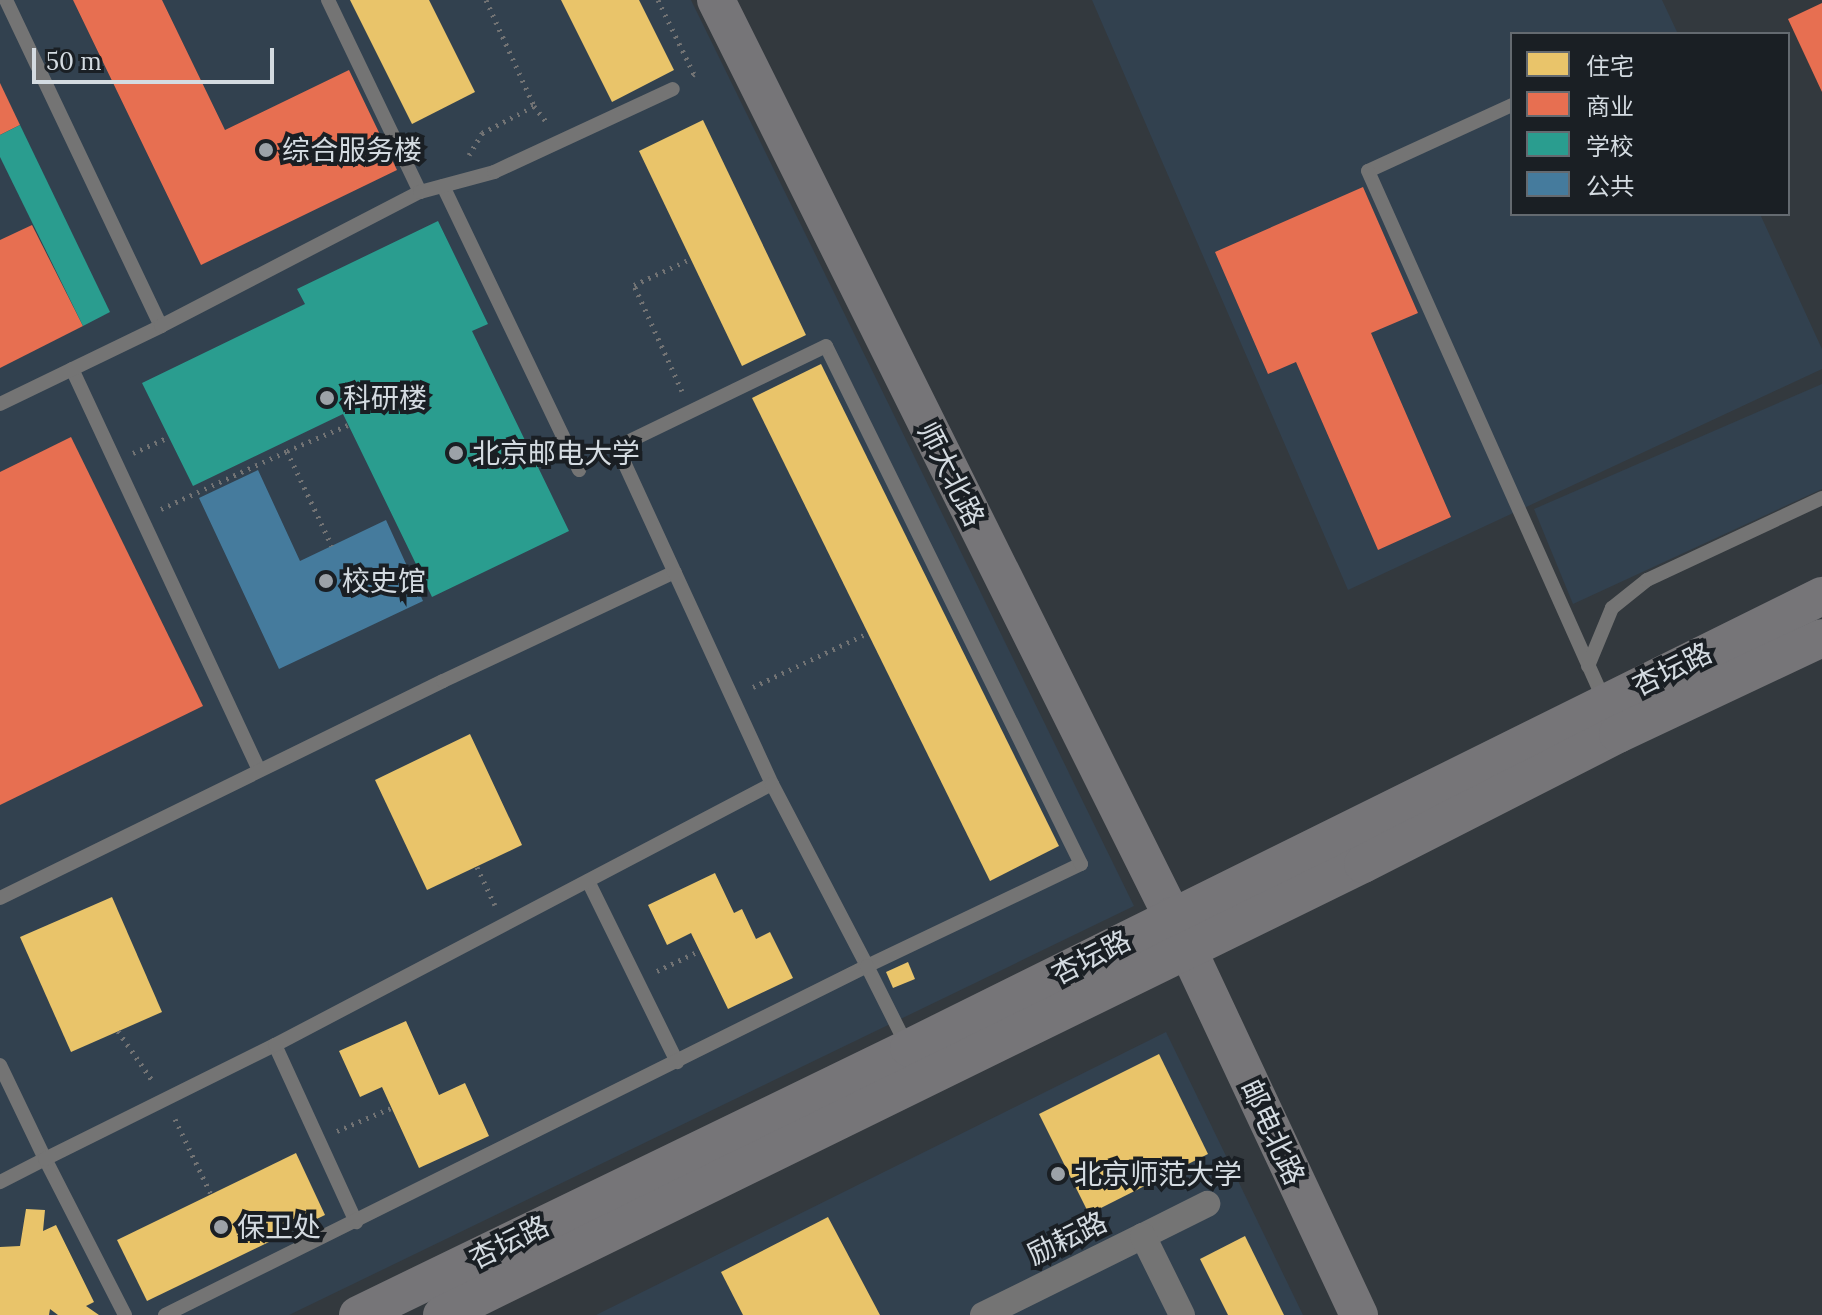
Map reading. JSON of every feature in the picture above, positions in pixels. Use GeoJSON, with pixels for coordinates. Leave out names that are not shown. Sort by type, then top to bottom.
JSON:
{"type":"FeatureCollection","features":[{"type":"Feature","properties":{"kind":"street","name":"师大北路"},"geometry":{"type":"LineString","coordinates":[[716,0],[1180,932]]}},
{"type":"Feature","properties":{"kind":"street","name":"杏坛路"},"geometry":{"type":"LineString","coordinates":[[442,1315],[916,1064],[1180,932],[1363,864],[1822,596]]}},
{"type":"Feature","properties":{"kind":"street","name":"杏坛路"},"geometry":{"type":"LineString","coordinates":[[1612,718],[1822,638]]}},
{"type":"Feature","properties":{"kind":"street","name":"邮电北路"},"geometry":{"type":"LineString","coordinates":[[1180,932],[1359,1315]]}},
{"type":"Feature","properties":{"kind":"street","name":"杏坛路"},"geometry":{"type":"LineString","coordinates":[[358,1315],[916,1064]]}},
{"type":"Feature","properties":{"kind":"street"},"geometry":{"type":"LineString","coordinates":[[1143,1236],[1207,1204]]}},
{"type":"Feature","properties":{"kind":"street","name":"励耘路"},"geometry":{"type":"LineString","coordinates":[[983,1315],[1143,1236],[1182,1315]]}},
{"type":"Feature","properties":{"kind":"lane"},"geometry":{"type":"LineString","coordinates":[[6,0],[161,326]]}},
{"type":"Feature","properties":{"kind":"lane"},"geometry":{"type":"LineString","coordinates":[[328,0],[420,192]]}},
{"type":"Feature","properties":{"kind":"lane"},"geometry":{"type":"LineString","coordinates":[[0,404],[161,326],[420,192],[494,172],[673,89]]}},
{"type":"Feature","properties":{"kind":"lane"},"geometry":{"type":"LineString","coordinates":[[1510,106],[1368,171],[1612,718]]}},
{"type":"Feature","properties":{"kind":"lane"},"geometry":{"type":"LineString","coordinates":[[443,186],[579,470]]}},
{"type":"Feature","properties":{"kind":"lane"},"geometry":{"type":"LineString","coordinates":[[165,1315],[867,966],[1081,864],[826,346],[617,447],[772,784],[867,966],[916,1064]]}},
{"type":"Feature","properties":{"kind":"lane"},"geometry":{"type":"LineString","coordinates":[[72,369],[259,770]]}},
{"type":"Feature","properties":{"kind":"lane"},"geometry":{"type":"LineString","coordinates":[[1588,666],[1612,608],[1647,580],[1822,498]]}},
{"type":"Feature","properties":{"kind":"lane"},"geometry":{"type":"LineString","coordinates":[[0,898],[259,770],[675,572]]}},
{"type":"Feature","properties":{"kind":"lane"},"geometry":{"type":"LineString","coordinates":[[0,1182],[275,1045],[772,784]]}},
{"type":"Feature","properties":{"kind":"lane"},"geometry":{"type":"LineString","coordinates":[[588,881],[677,1062]]}},
{"type":"Feature","properties":{"kind":"lane"},"geometry":{"type":"LineString","coordinates":[[275,1045],[356,1222]]}},
{"type":"Feature","properties":{"kind":"lane"},"geometry":{"type":"LineString","coordinates":[[0,1065],[125,1315]]}},
{"type":"Feature","properties":{"kind":"path"},"geometry":{"type":"LineString","coordinates":[[482,133],[534,106],[486,0]]}},
{"type":"Feature","properties":{"kind":"path"},"geometry":{"type":"LineString","coordinates":[[658,0],[694,74],[673,89]]}},
{"type":"Feature","properties":{"kind":"path"},"geometry":{"type":"LineString","coordinates":[[690,259],[634,285],[691,412]]}},
{"type":"Feature","properties":{"kind":"path"},"geometry":{"type":"LineString","coordinates":[[142,518],[348,425]]}},
{"type":"Feature","properties":{"kind":"path"},"geometry":{"type":"LineString","coordinates":[[115,461],[169,437]]}},
{"type":"Feature","properties":{"kind":"path"},"geometry":{"type":"LineString","coordinates":[[287,451],[332,546]]}},
{"type":"Feature","properties":{"kind":"path"},"geometry":{"type":"LineString","coordinates":[[732,696],[868,633]]}},
{"type":"Feature","properties":{"kind":"path"},"geometry":{"type":"LineString","coordinates":[[477,867],[504,925]]}},
{"type":"Feature","properties":{"kind":"path"},"geometry":{"type":"LineString","coordinates":[[637,979],[699,951]]}},
{"type":"Feature","properties":{"kind":"path"},"geometry":{"type":"LineString","coordinates":[[118,1031],[166,1100],[211,1194]]}},
{"type":"Feature","properties":{"kind":"path"},"geometry":{"type":"LineString","coordinates":[[317,1140],[391,1108]]}},
{"type":"Feature","properties":{"kind":"shaded area","name":"北京邮电大学"},"geometry":{"type":"Polygon","coordinates":[[[0,0],[691,0],[1134,906],[289,1315],[0,1315],[0,0]]]}},
{"type":"Feature","properties":{"kind":"shaded area"},"geometry":{"type":"Polygon","coordinates":[[[1092,0],[1662,0],[1677,32],[1510,32],[1510,216],[1761,216],[1822,349],[1822,369],[1348,590],[1092,0]]]}},
{"type":"Feature","properties":{"kind":"shaded area"},"geometry":{"type":"Polygon","coordinates":[[[1822,384],[1822,489],[1573,604],[1534,509],[1822,384]]]}},
{"type":"Feature","properties":{"kind":"shaded area","name":"北京师范大学"},"geometry":{"type":"Polygon","coordinates":[[[1166,1032],[1303,1315],[596,1315],[1166,1032]]]}},
{"type":"Feature","properties":{"kind":"building: 住宅"},"geometry":{"type":"Polygon","coordinates":[[[350,0],[429,0],[475,92],[412,124],[350,0]]]}},
{"type":"Feature","properties":{"kind":"building: 住宅"},"geometry":{"type":"Polygon","coordinates":[[[561,0],[639,0],[674,70],[612,102],[561,0]]]}},
{"type":"Feature","properties":{"kind":"building: 住宅"},"geometry":{"type":"Polygon","coordinates":[[[703,120],[806,335],[742,366],[639,151],[703,120]]]}},
{"type":"Feature","properties":{"kind":"building: 住宅"},"geometry":{"type":"Polygon","coordinates":[[[821,364],[1059,846],[990,881],[752,398],[821,364]]]}},
{"type":"Feature","properties":{"kind":"building: 住宅"},"geometry":{"type":"Polygon","coordinates":[[[470,734],[522,845],[427,890],[375,780],[470,734]]]}},
{"type":"Feature","properties":{"kind":"building: 住宅"},"geometry":{"type":"Polygon","coordinates":[[[715,873],[734,913],[742,909],[756,939],[770,932],[793,978],[728,1009],[691,933],[667,945],[648,905],[715,873]]]}},
{"type":"Feature","properties":{"kind":"building: 住宅"},"geometry":{"type":"Polygon","coordinates":[[[112,897],[162,1012],[71,1052],[20,937],[112,897]]]}},
{"type":"Feature","properties":{"kind":"building: 住宅"},"geometry":{"type":"Polygon","coordinates":[[[908,962],[915,979],[893,988],[886,972],[908,962]]]}},
{"type":"Feature","properties":{"kind":"building: 住宅"},"geometry":{"type":"Polygon","coordinates":[[[406,1021],[439,1095],[465,1083],[489,1136],[419,1168],[382,1087],[360,1097],[339,1051],[406,1021]]]}},
{"type":"Feature","properties":{"kind":"building: 住宅"},"geometry":{"type":"Polygon","coordinates":[[[1159,1054],[1208,1154],[1089,1214],[1039,1114],[1159,1054]]]}},
{"type":"Feature","properties":{"kind":"building: 住宅","name":"保卫处"},"geometry":{"type":"Polygon","coordinates":[[[296,1153],[325,1215],[147,1301],[117,1240],[296,1153]]]}},
{"type":"Feature","properties":{"kind":"building: 住宅"},"geometry":{"type":"Polygon","coordinates":[[[26,1209],[45,1210],[43,1231],[56,1225],[94,1302],[86,1306],[99,1315],[58,1315],[50,1309],[49,1315],[0,1315],[0,1247],[20,1246],[26,1209]]]}},
{"type":"Feature","properties":{"kind":"building: 住宅"},"geometry":{"type":"Polygon","coordinates":[[[828,1217],[880,1315],[743,1315],[721,1272],[828,1217]]]}},
{"type":"Feature","properties":{"kind":"building: 住宅"},"geometry":{"type":"Polygon","coordinates":[[[1245,1236],[1284,1315],[1228,1315],[1200,1259],[1245,1236]]]}},
{"type":"Feature","properties":{"kind":"building: 商业","name":"综合服务楼"},"geometry":{"type":"Polygon","coordinates":[[[73,0],[162,0],[225,130],[349,70],[397,170],[201,265],[73,0]]]}},
{"type":"Feature","properties":{"kind":"building: 商业"},"geometry":{"type":"Polygon","coordinates":[[[1822,3],[1822,92],[1788,19],[1822,3]]]}},
{"type":"Feature","properties":{"kind":"building: 商业"},"geometry":{"type":"Polygon","coordinates":[[[0,83],[20,125],[0,135],[0,83]]]}},
{"type":"Feature","properties":{"kind":"building: 商业"},"geometry":{"type":"Polygon","coordinates":[[[1363,187],[1418,313],[1371,333],[1451,517],[1378,550],[1296,362],[1268,374],[1215,252],[1363,187]]]}},
{"type":"Feature","properties":{"kind":"building: 商业"},"geometry":{"type":"Polygon","coordinates":[[[32,225],[83,326],[0,368],[0,240],[32,225]]]}},
{"type":"Feature","properties":{"kind":"building: 商业"},"geometry":{"type":"Polygon","coordinates":[[[71,437],[203,706],[0,805],[0,472],[71,437]]]}},
{"type":"Feature","properties":{"kind":"building: 学校"},"geometry":{"type":"Polygon","coordinates":[[[20,125],[110,312],[83,326],[0,157],[0,135],[20,125]]]}},
{"type":"Feature","properties":{"kind":"building: 学校","name":"科研楼"},"geometry":{"type":"Polygon","coordinates":[[[438,221],[488,324],[472,331],[569,531],[432,597],[343,414],[193,486],[142,383],[305,304],[297,289],[438,221]]]}},
{"type":"Feature","properties":{"kind":"building: 公共","name":"校史馆"},"geometry":{"type":"Polygon","coordinates":[[[258,470],[300,561],[386,520],[423,601],[279,669],[199,498],[258,470]]]}},
{"type":"Feature","properties":{"kind":"place","name":"综合服务楼"},"geometry":{"type":"Point","coordinates":[266,150]}},
{"type":"Feature","properties":{"kind":"place","name":"科研楼"},"geometry":{"type":"Point","coordinates":[327,398]}},
{"type":"Feature","properties":{"kind":"place","name":"北京邮电大学"},"geometry":{"type":"Point","coordinates":[456,453]}},
{"type":"Feature","properties":{"kind":"place","name":"校史馆"},"geometry":{"type":"Point","coordinates":[326,581]}},
{"type":"Feature","properties":{"kind":"place","name":"北京师范大学"},"geometry":{"type":"Point","coordinates":[1058,1174]}},
{"type":"Feature","properties":{"kind":"place","name":"保卫处"},"geometry":{"type":"Point","coordinates":[221,1227]}}]}
